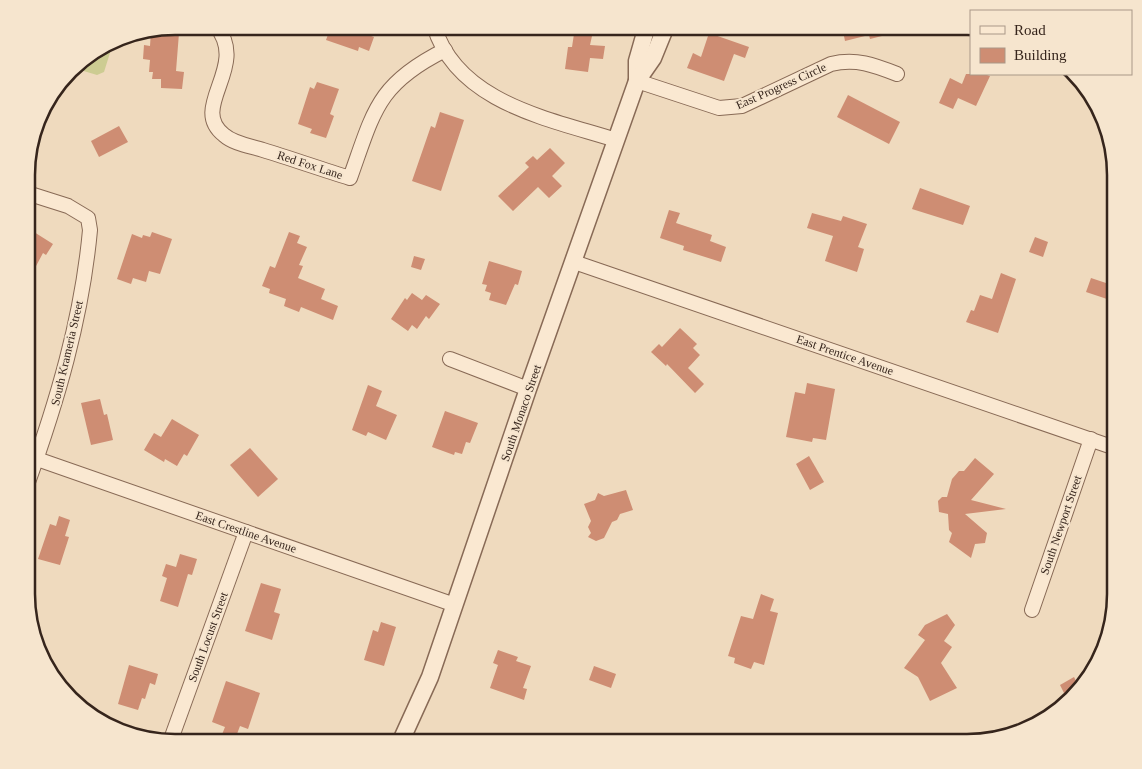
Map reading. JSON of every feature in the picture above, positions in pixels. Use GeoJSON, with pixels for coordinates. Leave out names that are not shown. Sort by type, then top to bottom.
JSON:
{"type":"FeatureCollection","features":[{"type":"Feature","properties":{"kind":"street","name":"Red Fox Lane"},"geometry":{"type":"LineString","coordinates":[[222,35],[228,52],[213,102],[213,119],[217,128],[233,141],[350,178],[371,120],[382,98],[409,70],[445,50]]}},
{"type":"Feature","properties":{"kind":"street"},"geometry":{"type":"LineString","coordinates":[[438,35],[445,50],[456,66],[473,83],[502,101],[616,140]]}},
{"type":"Feature","properties":{"kind":"street","name":"South Monaco Street"},"geometry":{"type":"LineString","coordinates":[[637,81],[637,61],[644,35]]}},
{"type":"Feature","properties":{"kind":"street","name":"South Monaco Street"},"geometry":{"type":"LineString","coordinates":[[404,734],[426,687],[528,389],[637,81],[653,58],[662,35]]}},
{"type":"Feature","properties":{"kind":"street","name":"East Progress Circle"},"geometry":{"type":"LineString","coordinates":[[637,81],[719,108],[731,109],[742,106],[831,64],[844,61],[868,63],[897,74]]}},
{"type":"Feature","properties":{"kind":"street","name":"South Krameria Street"},"geometry":{"type":"LineString","coordinates":[[35,194],[68,206],[88,218],[89,240],[73,335],[56,403],[35,466]]}},
{"type":"Feature","properties":{"kind":"street","name":"East Prentice Avenue"},"geometry":{"type":"LineString","coordinates":[[574,262],[1107,445]]}},
{"type":"Feature","properties":{"kind":"street"},"geometry":{"type":"LineString","coordinates":[[450,359],[528,389]]}},
{"type":"Feature","properties":{"kind":"street","name":"South Newport Street"},"geometry":{"type":"LineString","coordinates":[[1032,610],[1091,439]]}},
{"type":"Feature","properties":{"kind":"street","name":"East Crestline Avenue"},"geometry":{"type":"LineString","coordinates":[[37,460],[455,605]]}},
{"type":"Feature","properties":{"kind":"street","name":"South Locust Street"},"geometry":{"type":"LineString","coordinates":[[173,734],[246,532]]}},
{"type":"Feature","properties":{"kind":"shaded area"},"geometry":{"type":"Polygon","coordinates":[[[110,51],[104,72],[97,75],[82,71],[110,51]]]}},
{"type":"Feature","properties":{"kind":"building"},"geometry":{"type":"Polygon","coordinates":[[[179,35],[176,71],[184,72],[182,89],[161,88],[161,79],[152,79],[153,72],[149,72],[150,60],[143,59],[144,45],[150,46],[151,37],[179,35]]]}},
{"type":"Feature","properties":{"kind":"building"},"geometry":{"type":"Polygon","coordinates":[[[328,35],[368,35],[374,37],[369,51],[359,47],[358,51],[326,40],[328,35]]]}},
{"type":"Feature","properties":{"kind":"building"},"geometry":{"type":"Polygon","coordinates":[[[574,35],[592,36],[590,45],[605,46],[603,59],[590,58],[588,72],[565,69],[568,47],[572,47],[574,35]]]}},
{"type":"Feature","properties":{"kind":"building"},"geometry":{"type":"Polygon","coordinates":[[[708,35],[715,35],[749,47],[745,58],[734,54],[724,81],[687,68],[693,53],[701,57],[708,35]]]}},
{"type":"Feature","properties":{"kind":"building"},"geometry":{"type":"Polygon","coordinates":[[[844,35],[869,35],[845,41],[844,35]]]}},
{"type":"Feature","properties":{"kind":"building"},"geometry":{"type":"Polygon","coordinates":[[[869,35],[886,35],[870,39],[869,35]]]}},
{"type":"Feature","properties":{"kind":"building"},"geometry":{"type":"Polygon","coordinates":[[[966,74],[990,76],[976,106],[958,98],[953,109],[939,103],[950,78],[962,84],[966,74]]]}},
{"type":"Feature","properties":{"kind":"building"},"geometry":{"type":"Polygon","coordinates":[[[317,82],[339,89],[330,114],[334,116],[326,138],[310,133],[312,129],[298,124],[310,87],[314,89],[317,82]]]}},
{"type":"Feature","properties":{"kind":"building"},"geometry":{"type":"Polygon","coordinates":[[[848,95],[900,122],[889,144],[837,117],[848,95]]]}},
{"type":"Feature","properties":{"kind":"building"},"geometry":{"type":"Polygon","coordinates":[[[440,112],[464,120],[441,191],[412,181],[431,126],[435,128],[440,112]]]}},
{"type":"Feature","properties":{"kind":"building"},"geometry":{"type":"Polygon","coordinates":[[[119,126],[128,142],[99,157],[91,141],[119,126]]]}},
{"type":"Feature","properties":{"kind":"building"},"geometry":{"type":"Polygon","coordinates":[[[550,148],[565,163],[552,176],[562,186],[549,198],[538,187],[513,211],[498,196],[529,167],[525,163],[533,156],[537,160],[550,148]]]}},
{"type":"Feature","properties":{"kind":"building"},"geometry":{"type":"Polygon","coordinates":[[[920,188],[970,206],[963,225],[912,209],[920,188]]]}},
{"type":"Feature","properties":{"kind":"building"},"geometry":{"type":"Polygon","coordinates":[[[669,210],[680,213],[676,223],[712,235],[710,241],[726,247],[721,262],[683,250],[684,246],[660,238],[669,210]]]}},
{"type":"Feature","properties":{"kind":"building"},"geometry":{"type":"Polygon","coordinates":[[[812,213],[841,221],[843,216],[867,224],[858,247],[864,249],[857,272],[825,261],[833,236],[807,228],[812,213]]]}},
{"type":"Feature","properties":{"kind":"building"},"geometry":{"type":"Polygon","coordinates":[[[152,232],[172,239],[160,274],[149,271],[146,282],[133,278],[131,284],[117,279],[132,234],[142,238],[143,235],[150,237],[152,232]]]}},
{"type":"Feature","properties":{"kind":"building"},"geometry":{"type":"Polygon","coordinates":[[[289,232],[300,236],[297,243],[307,247],[299,265],[303,266],[298,278],[325,289],[321,299],[338,306],[333,320],[301,307],[299,312],[284,306],[286,299],[269,293],[270,289],[262,286],[270,266],[275,268],[289,232]]]}},
{"type":"Feature","properties":{"kind":"building"},"geometry":{"type":"Polygon","coordinates":[[[35,233],[53,244],[46,255],[43,253],[35,268],[35,233]]]}},
{"type":"Feature","properties":{"kind":"building"},"geometry":{"type":"Polygon","coordinates":[[[1035,237],[1048,242],[1043,257],[1029,252],[1035,237]]]}},
{"type":"Feature","properties":{"kind":"building"},"geometry":{"type":"Polygon","coordinates":[[[414,256],[425,259],[421,270],[411,267],[414,256]]]}},
{"type":"Feature","properties":{"kind":"building"},"geometry":{"type":"Polygon","coordinates":[[[489,261],[522,271],[518,285],[515,284],[506,305],[489,300],[491,293],[485,291],[487,285],[482,284],[489,261]]]}},
{"type":"Feature","properties":{"kind":"building"},"geometry":{"type":"Polygon","coordinates":[[[1001,273],[1016,279],[998,333],[966,322],[971,310],[974,311],[980,295],[992,299],[1001,273]]]}},
{"type":"Feature","properties":{"kind":"building"},"geometry":{"type":"Polygon","coordinates":[[[1091,278],[1107,283],[1107,299],[1086,292],[1091,278]]]}},
{"type":"Feature","properties":{"kind":"building"},"geometry":{"type":"Polygon","coordinates":[[[412,293],[422,300],[426,295],[440,304],[429,319],[426,316],[417,329],[412,325],[408,331],[391,319],[405,298],[407,300],[412,293]]]}},
{"type":"Feature","properties":{"kind":"building"},"geometry":{"type":"Polygon","coordinates":[[[680,328],[697,344],[693,348],[700,355],[688,368],[704,384],[695,393],[667,364],[666,366],[651,352],[659,344],[662,347],[680,328]]]}},
{"type":"Feature","properties":{"kind":"building"},"geometry":{"type":"Polygon","coordinates":[[[807,383],[835,389],[826,440],[813,438],[812,442],[786,437],[795,392],[805,394],[807,383]]]}},
{"type":"Feature","properties":{"kind":"building"},"geometry":{"type":"Polygon","coordinates":[[[368,385],[382,391],[376,406],[397,415],[386,440],[368,432],[366,436],[352,430],[368,385]]]}},
{"type":"Feature","properties":{"kind":"building"},"geometry":{"type":"Polygon","coordinates":[[[100,399],[104,415],[107,414],[113,440],[91,445],[81,403],[100,399]]]}},
{"type":"Feature","properties":{"kind":"building"},"geometry":{"type":"Polygon","coordinates":[[[445,411],[478,423],[470,443],[466,442],[462,454],[455,452],[454,455],[432,447],[445,411]]]}},
{"type":"Feature","properties":{"kind":"building"},"geometry":{"type":"Polygon","coordinates":[[[172,419],[199,435],[187,456],[184,454],[177,466],[165,459],[164,462],[144,450],[154,433],[161,437],[172,419]]]}},
{"type":"Feature","properties":{"kind":"building"},"geometry":{"type":"Polygon","coordinates":[[[250,448],[278,479],[258,497],[230,465],[250,448]]]}},
{"type":"Feature","properties":{"kind":"building"},"geometry":{"type":"Polygon","coordinates":[[[809,456],[824,482],[810,490],[796,464],[809,456]]]}},
{"type":"Feature","properties":{"kind":"building"},"geometry":{"type":"Polygon","coordinates":[[[975,458],[994,474],[971,500],[1006,509],[965,514],[987,533],[985,543],[975,544],[971,558],[949,542],[952,533],[949,530],[948,514],[939,512],[938,501],[942,497],[947,497],[952,479],[959,471],[964,471],[975,458]]]}},
{"type":"Feature","properties":{"kind":"building"},"geometry":{"type":"Polygon","coordinates":[[[626,490],[633,510],[620,514],[617,520],[612,522],[604,538],[596,541],[588,537],[591,533],[588,527],[591,521],[584,504],[595,500],[598,493],[604,496],[626,490]]]}},
{"type":"Feature","properties":{"kind":"building"},"geometry":{"type":"Polygon","coordinates":[[[59,516],[70,520],[65,536],[69,537],[60,565],[38,559],[50,524],[56,526],[59,516]]]}},
{"type":"Feature","properties":{"kind":"building"},"geometry":{"type":"Polygon","coordinates":[[[180,554],[197,559],[192,575],[188,574],[178,607],[160,601],[167,578],[162,576],[166,564],[176,567],[180,554]]]}},
{"type":"Feature","properties":{"kind":"building"},"geometry":{"type":"Polygon","coordinates":[[[261,583],[281,589],[274,612],[280,614],[272,640],[245,631],[261,583]]]}},
{"type":"Feature","properties":{"kind":"building"},"geometry":{"type":"Polygon","coordinates":[[[761,594],[774,599],[770,611],[778,613],[764,665],[754,662],[751,669],[734,663],[735,658],[728,656],[741,616],[753,619],[761,594]]]}},
{"type":"Feature","properties":{"kind":"building"},"geometry":{"type":"Polygon","coordinates":[[[947,614],[955,625],[944,641],[952,647],[941,663],[957,688],[930,701],[918,677],[904,668],[925,640],[918,635],[925,625],[947,614]]]}},
{"type":"Feature","properties":{"kind":"building"},"geometry":{"type":"Polygon","coordinates":[[[381,622],[396,627],[384,666],[364,660],[373,630],[378,632],[381,622]]]}},
{"type":"Feature","properties":{"kind":"building"},"geometry":{"type":"Polygon","coordinates":[[[498,650],[518,657],[516,661],[531,666],[523,688],[527,689],[524,700],[490,688],[498,665],[493,663],[498,650]]]}},
{"type":"Feature","properties":{"kind":"building"},"geometry":{"type":"Polygon","coordinates":[[[129,665],[158,674],[155,685],[150,683],[145,699],[142,698],[138,710],[118,704],[129,665]]]}},
{"type":"Feature","properties":{"kind":"building"},"geometry":{"type":"Polygon","coordinates":[[[594,666],[616,674],[611,688],[589,680],[594,666]]]}},
{"type":"Feature","properties":{"kind":"building"},"geometry":{"type":"Polygon","coordinates":[[[1074,677],[1076,681],[1064,694],[1060,685],[1074,677]]]}},
{"type":"Feature","properties":{"kind":"building"},"geometry":{"type":"Polygon","coordinates":[[[226,681],[260,693],[248,729],[240,726],[237,734],[222,734],[225,727],[212,722],[226,681]]]}}]}
